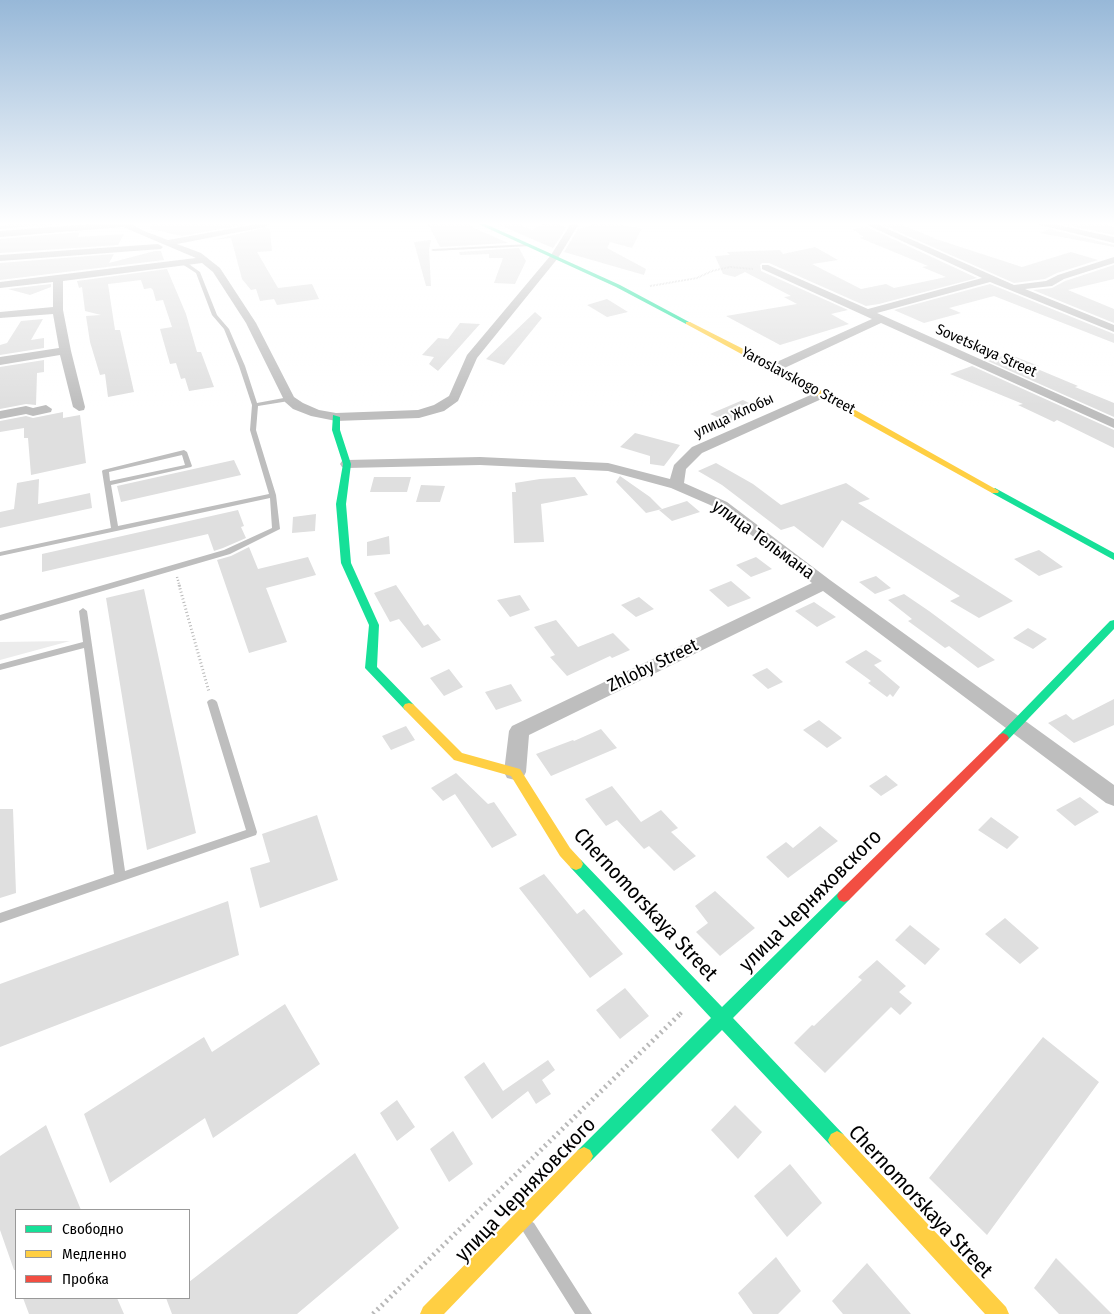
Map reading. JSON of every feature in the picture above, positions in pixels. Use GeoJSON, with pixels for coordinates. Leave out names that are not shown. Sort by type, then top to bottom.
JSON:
{"type":"FeatureCollection","features":[{"type":"Feature","properties":{"kind":"street"},"geometry":{"type":"LineString","coordinates":[[0,285],[19,283]]}},
{"type":"Feature","properties":{"kind":"street"},"geometry":{"type":"LineString","coordinates":[[58,283],[58,310],[65,351],[79,407]]}},
{"type":"Feature","properties":{"kind":"street"},"geometry":{"type":"LineString","coordinates":[[226,283],[251,323],[290,399],[298,406],[316,413],[336,417],[419,414],[439,408],[454,398],[470,357],[532,283]]}},
{"type":"Feature","properties":{"kind":"street","name":"Yaroslavskogo Street"},"geometry":{"type":"LineString","coordinates":[[612,283],[822,394],[1113,556]]}},
{"type":"Feature","properties":{"kind":"street","name":"Sovetskaya Street"},"geometry":{"type":"LineString","coordinates":[[801,283],[1114,424]]}},
{"type":"Feature","properties":{"kind":"street"},"geometry":{"type":"LineString","coordinates":[[867,313],[975,283]]}},
{"type":"Feature","properties":{"kind":"street"},"geometry":{"type":"LineString","coordinates":[[1002,283],[1114,329]]}},
{"type":"Feature","properties":{"kind":"street"},"geometry":{"type":"LineString","coordinates":[[1014,288],[1049,283]]}},
{"type":"Feature","properties":{"kind":"street"},"geometry":{"type":"LineString","coordinates":[[0,315],[58,310]]}},
{"type":"Feature","properties":{"kind":"street","name":"улица Жлобы"},"geometry":{"type":"LineString","coordinates":[[774,368],[880,320]]}},
{"type":"Feature","properties":{"kind":"street"},"geometry":{"type":"LineString","coordinates":[[0,361],[65,351]]}},
{"type":"Feature","properties":{"kind":"street","name":"улица Жлобы"},"geometry":{"type":"LineString","coordinates":[[676,485],[679,468],[697,450],[822,394]]}},
{"type":"Feature","properties":{"kind":"street"},"geometry":{"type":"LineString","coordinates":[[0,415],[26,410],[33,412],[46,410]]}},
{"type":"Feature","properties":{"kind":"street"},"geometry":{"type":"LineString","coordinates":[[336,417],[336,430],[347,464],[341,504],[346,563],[374,625],[371,668],[458,757],[515,772]]}},
{"type":"Feature","properties":{"kind":"street","name":"улица Тельмана"},"geometry":{"type":"LineString","coordinates":[[347,464],[480,461],[565,463],[608,467],[676,485],[722,505],[824,584],[1114,797]]}},
{"type":"Feature","properties":{"kind":"street","name":"Zhloby Street"},"geometry":{"type":"LineString","coordinates":[[515,772],[519,731],[824,584]]}},
{"type":"Feature","properties":{"kind":"street","name":"улица Черняховского"},"geometry":{"type":"LineString","coordinates":[[430,1314],[722,1016],[1017,724],[1114,623]]}},
{"type":"Feature","properties":{"kind":"street","name":"Chernomorskaya Street"},"geometry":{"type":"LineString","coordinates":[[515,772],[565,852],[722,1016],[998,1314]]}},
{"type":"Feature","properties":{"kind":"lane"},"geometry":{"type":"LineString","coordinates":[[0,618],[88,594],[227,552],[276,529],[273,495],[254,430],[255,405],[242,366],[226,329],[215,315],[202,283]]}},
{"type":"Feature","properties":{"kind":"lane"},"geometry":{"type":"LineString","coordinates":[[255,405],[290,399]]}},
{"type":"Feature","properties":{"kind":"lane"},"geometry":{"type":"LineString","coordinates":[[107,484],[189,466],[184,452],[105,471],[107,484],[115,529]]}},
{"type":"Feature","properties":{"kind":"lane"},"geometry":{"type":"LineString","coordinates":[[0,554],[273,495]]}},
{"type":"Feature","properties":{"kind":"lane"},"geometry":{"type":"LineString","coordinates":[[84,611],[120,877]]}},
{"type":"Feature","properties":{"kind":"lane"},"geometry":{"type":"LineString","coordinates":[[0,667],[87,644]]}},
{"type":"Feature","properties":{"kind":"lane"},"geometry":{"type":"LineString","coordinates":[[0,918],[252,832],[212,702]]}},
{"type":"Feature","properties":{"kind":"lane"},"geometry":{"type":"LineString","coordinates":[[523,1220],[584,1314]]}},
{"type":"Feature","properties":{"kind":"path"},"geometry":{"type":"LineString","coordinates":[[174,567],[212,702]]}},
{"type":"Feature","properties":{"kind":"path"},"geometry":{"type":"LineString","coordinates":[[373,1314],[701,994]]}},
{"type":"Feature","properties":{"kind":"shaded area"},"geometry":{"type":"Polygon","coordinates":[[[70,641],[0,660],[0,642],[70,641]]]}},
{"type":"Feature","properties":{"kind":"building"},"geometry":{"type":"Polygon","coordinates":[[[78,283],[114,283],[108,284],[115,330],[120,330],[134,392],[108,397],[105,374],[100,375],[90,342],[86,316],[101,315],[85,311],[82,287],[79,288],[78,283]]]}},
{"type":"Feature","properties":{"kind":"building"},"geometry":{"type":"Polygon","coordinates":[[[142,283],[173,283],[186,314],[197,352],[201,352],[214,387],[189,391],[185,378],[181,379],[176,363],[170,364],[160,329],[172,327],[163,300],[156,301],[151,288],[144,289],[142,283]]]}},
{"type":"Feature","properties":{"kind":"building"},"geometry":{"type":"Polygon","coordinates":[[[246,283],[275,283],[278,288],[312,284],[319,299],[277,305],[274,299],[260,301],[256,289],[251,290],[246,283]]]}},
{"type":"Feature","properties":{"kind":"building"},"geometry":{"type":"Polygon","coordinates":[[[767,283],[788,283],[848,310],[831,314],[849,324],[780,345],[726,316],[797,304],[784,297],[791,296],[767,283]]]}},
{"type":"Feature","properties":{"kind":"building"},"geometry":{"type":"Polygon","coordinates":[[[815,283],[850,283],[861,289],[886,284],[894,288],[916,283],[957,283],[866,306],[815,283]]]}},
{"type":"Feature","properties":{"kind":"building"},"geometry":{"type":"Polygon","coordinates":[[[1061,283],[1096,283],[1068,290],[1114,309],[1114,323],[1033,290],[1052,288],[1061,283]]]}},
{"type":"Feature","properties":{"kind":"building"},"geometry":{"type":"Polygon","coordinates":[[[51,284],[51,287],[30,295],[8,289],[51,284]]]}},
{"type":"Feature","properties":{"kind":"building"},"geometry":{"type":"Polygon","coordinates":[[[990,284],[1114,334],[1114,343],[994,296],[949,308],[961,313],[924,323],[894,310],[990,284]]]}},
{"type":"Feature","properties":{"kind":"building"},"geometry":{"type":"Polygon","coordinates":[[[607,299],[628,312],[607,317],[587,305],[607,299]]]}},
{"type":"Feature","properties":{"kind":"building"},"geometry":{"type":"Polygon","coordinates":[[[535,312],[542,318],[504,365],[486,359],[535,312]]]}},
{"type":"Feature","properties":{"kind":"building"},"geometry":{"type":"Polygon","coordinates":[[[43,319],[31,340],[44,338],[44,348],[0,355],[0,345],[7,343],[21,321],[43,319]]]}},
{"type":"Feature","properties":{"kind":"building"},"geometry":{"type":"Polygon","coordinates":[[[460,323],[480,324],[438,371],[429,364],[434,357],[422,355],[438,338],[448,339],[460,323]]]}},
{"type":"Feature","properties":{"kind":"building"},"geometry":{"type":"Polygon","coordinates":[[[1008,354],[1039,366],[1035,368],[1114,403],[1114,417],[988,361],[1008,354]]]}},
{"type":"Feature","properties":{"kind":"building"},"geometry":{"type":"Polygon","coordinates":[[[44,360],[44,372],[37,373],[36,405],[26,404],[0,409],[0,367],[44,360]]]}},
{"type":"Feature","properties":{"kind":"building"},"geometry":{"type":"Polygon","coordinates":[[[972,366],[1114,430],[1114,448],[1057,420],[1054,422],[1018,405],[1023,404],[950,374],[972,366]]]}},
{"type":"Feature","properties":{"kind":"building"},"geometry":{"type":"Polygon","coordinates":[[[743,400],[759,408],[731,423],[710,414],[743,400]]]}},
{"type":"Feature","properties":{"kind":"building"},"geometry":{"type":"Polygon","coordinates":[[[63,412],[63,418],[80,415],[86,463],[31,475],[28,438],[24,438],[24,428],[0,432],[0,421],[26,416],[33,418],[63,412]]]}},
{"type":"Feature","properties":{"kind":"building"},"geometry":{"type":"Polygon","coordinates":[[[635,433],[680,445],[664,466],[650,464],[650,456],[620,447],[635,433]]]}},
{"type":"Feature","properties":{"kind":"building"},"geometry":{"type":"Polygon","coordinates":[[[234,460],[241,475],[121,502],[117,486],[234,460]]]}},
{"type":"Feature","properties":{"kind":"building"},"geometry":{"type":"Polygon","coordinates":[[[716,463],[753,484],[781,505],[846,483],[870,499],[858,503],[1013,601],[979,618],[950,601],[960,596],[842,520],[823,548],[794,526],[781,530],[722,485],[698,471],[716,463]]]}},
{"type":"Feature","properties":{"kind":"building"},"geometry":{"type":"Polygon","coordinates":[[[620,476],[650,497],[662,509],[646,513],[616,482],[620,476]]]}},
{"type":"Feature","properties":{"kind":"building"},"geometry":{"type":"Polygon","coordinates":[[[374,477],[411,477],[407,492],[370,492],[374,477]]]}},
{"type":"Feature","properties":{"kind":"building"},"geometry":{"type":"Polygon","coordinates":[[[575,477],[588,495],[541,504],[544,542],[514,543],[512,492],[516,492],[515,483],[575,477]]]}},
{"type":"Feature","properties":{"kind":"building"},"geometry":{"type":"Polygon","coordinates":[[[39,479],[38,504],[90,493],[92,508],[0,528],[0,512],[14,509],[17,483],[39,479]]]}},
{"type":"Feature","properties":{"kind":"building"},"geometry":{"type":"Polygon","coordinates":[[[421,485],[445,486],[440,502],[416,502],[421,485]]]}},
{"type":"Feature","properties":{"kind":"building"},"geometry":{"type":"Polygon","coordinates":[[[687,501],[700,512],[672,521],[659,510],[687,501]]]}},
{"type":"Feature","properties":{"kind":"building"},"geometry":{"type":"Polygon","coordinates":[[[238,510],[244,526],[241,527],[246,538],[214,551],[208,534],[42,572],[42,554],[238,510]]]}},
{"type":"Feature","properties":{"kind":"building"},"geometry":{"type":"Polygon","coordinates":[[[316,514],[315,531],[292,533],[293,517],[316,514]]]}},
{"type":"Feature","properties":{"kind":"building"},"geometry":{"type":"Polygon","coordinates":[[[389,536],[390,554],[367,556],[367,542],[389,536]]]}},
{"type":"Feature","properties":{"kind":"building"},"geometry":{"type":"Polygon","coordinates":[[[249,547],[258,569],[308,557],[316,575],[266,588],[287,642],[249,653],[217,560],[231,556],[249,547]]]}},
{"type":"Feature","properties":{"kind":"building"},"geometry":{"type":"Polygon","coordinates":[[[1039,550],[1063,567],[1039,576],[1014,559],[1039,550]]]}},
{"type":"Feature","properties":{"kind":"building"},"geometry":{"type":"Polygon","coordinates":[[[756,557],[772,569],[751,577],[736,565],[756,557]]]}},
{"type":"Feature","properties":{"kind":"building"},"geometry":{"type":"Polygon","coordinates":[[[876,576],[891,588],[875,594],[859,582],[876,576]]]}},
{"type":"Feature","properties":{"kind":"building"},"geometry":{"type":"Polygon","coordinates":[[[731,581],[751,598],[728,607],[709,590],[731,581]]]}},
{"type":"Feature","properties":{"kind":"building"},"geometry":{"type":"Polygon","coordinates":[[[396,585],[424,626],[428,624],[441,640],[422,648],[399,619],[390,622],[374,593],[396,585]]]}},
{"type":"Feature","properties":{"kind":"building"},"geometry":{"type":"Polygon","coordinates":[[[144,589],[196,833],[147,850],[106,598],[144,589]]]}},
{"type":"Feature","properties":{"kind":"building"},"geometry":{"type":"Polygon","coordinates":[[[904,594],[995,660],[978,668],[949,646],[945,648],[908,621],[912,619],[888,600],[904,594]]]}},
{"type":"Feature","properties":{"kind":"building"},"geometry":{"type":"Polygon","coordinates":[[[520,595],[530,610],[510,617],[497,600],[520,595]]]}},
{"type":"Feature","properties":{"kind":"building"},"geometry":{"type":"Polygon","coordinates":[[[639,597],[654,609],[636,617],[621,605],[639,597]]]}},
{"type":"Feature","properties":{"kind":"building"},"geometry":{"type":"Polygon","coordinates":[[[814,602],[836,617],[817,627],[795,611],[814,602]]]}},
{"type":"Feature","properties":{"kind":"building"},"geometry":{"type":"Polygon","coordinates":[[[556,620],[578,647],[613,633],[630,650],[612,658],[610,656],[567,676],[550,657],[555,655],[534,627],[556,620]]]}},
{"type":"Feature","properties":{"kind":"building"},"geometry":{"type":"Polygon","coordinates":[[[1028,628],[1047,639],[1033,649],[1013,638],[1028,628]]]}},
{"type":"Feature","properties":{"kind":"building"},"geometry":{"type":"Polygon","coordinates":[[[866,650],[882,661],[874,665],[900,687],[893,697],[890,694],[887,697],[868,683],[871,681],[845,662],[866,650]]]}},
{"type":"Feature","properties":{"kind":"building"},"geometry":{"type":"Polygon","coordinates":[[[767,668],[783,682],[768,689],[752,675],[767,668]]]}},
{"type":"Feature","properties":{"kind":"building"},"geometry":{"type":"Polygon","coordinates":[[[449,669],[463,687],[444,696],[430,678],[449,669]]]}},
{"type":"Feature","properties":{"kind":"building"},"geometry":{"type":"Polygon","coordinates":[[[511,684],[522,701],[496,710],[485,692],[511,684]]]}},
{"type":"Feature","properties":{"kind":"building"},"geometry":{"type":"Polygon","coordinates":[[[1114,699],[1114,725],[1074,743],[1048,723],[1066,714],[1073,720],[1114,699]]]}},
{"type":"Feature","properties":{"kind":"building"},"geometry":{"type":"Polygon","coordinates":[[[819,720],[842,738],[827,748],[803,730],[819,720]]]}},
{"type":"Feature","properties":{"kind":"building"},"geometry":{"type":"Polygon","coordinates":[[[406,726],[415,740],[391,750],[382,736],[406,726]]]}},
{"type":"Feature","properties":{"kind":"building"},"geometry":{"type":"Polygon","coordinates":[[[601,729],[617,748],[551,776],[536,754],[574,741],[601,729]]]}},
{"type":"Feature","properties":{"kind":"building"},"geometry":{"type":"Polygon","coordinates":[[[456,773],[488,804],[494,802],[517,835],[492,848],[455,794],[443,801],[431,788],[456,773]]]}},
{"type":"Feature","properties":{"kind":"building"},"geometry":{"type":"Polygon","coordinates":[[[886,775],[898,785],[881,796],[869,786],[886,775]]]}},
{"type":"Feature","properties":{"kind":"building"},"geometry":{"type":"Polygon","coordinates":[[[612,786],[641,822],[661,810],[678,828],[671,832],[696,856],[674,871],[649,846],[644,849],[617,820],[606,826],[585,799],[612,786]]]}},
{"type":"Feature","properties":{"kind":"building"},"geometry":{"type":"Polygon","coordinates":[[[1080,797],[1099,812],[1075,826],[1056,810],[1080,797]]]}},
{"type":"Feature","properties":{"kind":"building"},"geometry":{"type":"Polygon","coordinates":[[[0,809],[13,809],[16,893],[0,898],[0,809]]]}},
{"type":"Feature","properties":{"kind":"building"},"geometry":{"type":"Polygon","coordinates":[[[317,815],[338,880],[260,908],[250,868],[270,862],[262,834],[317,815]]]}},
{"type":"Feature","properties":{"kind":"building"},"geometry":{"type":"Polygon","coordinates":[[[991,817],[1019,837],[1007,849],[978,830],[991,817]]]}},
{"type":"Feature","properties":{"kind":"building"},"geometry":{"type":"Polygon","coordinates":[[[820,826],[838,841],[788,878],[766,857],[786,842],[793,848],[820,826]]]}},
{"type":"Feature","properties":{"kind":"building"},"geometry":{"type":"Polygon","coordinates":[[[544,874],[577,914],[584,909],[623,954],[590,978],[519,888],[544,874]]]}},
{"type":"Feature","properties":{"kind":"building"},"geometry":{"type":"Polygon","coordinates":[[[715,891],[755,928],[720,956],[696,932],[708,923],[695,906],[715,891]]]}},
{"type":"Feature","properties":{"kind":"building"},"geometry":{"type":"Polygon","coordinates":[[[228,901],[239,955],[0,1047],[0,984],[228,901]]]}},
{"type":"Feature","properties":{"kind":"building"},"geometry":{"type":"Polygon","coordinates":[[[1005,918],[1039,948],[1020,964],[985,934],[1005,918]]]}},
{"type":"Feature","properties":{"kind":"building"},"geometry":{"type":"Polygon","coordinates":[[[910,925],[940,949],[925,965],[895,940],[910,925]]]}},
{"type":"Feature","properties":{"kind":"building"},"geometry":{"type":"Polygon","coordinates":[[[877,960],[906,986],[899,992],[912,1003],[900,1015],[891,1007],[825,1073],[794,1043],[862,980],[858,977],[877,960]]]}},
{"type":"Feature","properties":{"kind":"building"},"geometry":{"type":"Polygon","coordinates":[[[625,988],[649,1016],[620,1039],[596,1010],[625,988]]]}},
{"type":"Feature","properties":{"kind":"building"},"geometry":{"type":"Polygon","coordinates":[[[285,1004],[320,1064],[213,1138],[205,1118],[110,1183],[84,1114],[204,1037],[212,1052],[285,1004]]]}},
{"type":"Feature","properties":{"kind":"building"},"geometry":{"type":"Polygon","coordinates":[[[1043,1037],[1099,1082],[987,1235],[929,1178],[1043,1037]]]}},
{"type":"Feature","properties":{"kind":"building"},"geometry":{"type":"Polygon","coordinates":[[[548,1060],[555,1070],[542,1080],[551,1094],[536,1104],[528,1091],[492,1119],[464,1077],[484,1062],[503,1091],[548,1060]]]}},
{"type":"Feature","properties":{"kind":"building"},"geometry":{"type":"Polygon","coordinates":[[[397,1100],[415,1127],[397,1141],[380,1113],[397,1100]]]}},
{"type":"Feature","properties":{"kind":"building"},"geometry":{"type":"Polygon","coordinates":[[[735,1105],[762,1132],[738,1159],[711,1130],[735,1105]]]}},
{"type":"Feature","properties":{"kind":"building"},"geometry":{"type":"Polygon","coordinates":[[[46,1125],[81,1209],[15,1209],[15,1270],[0,1230],[0,1156],[46,1125]]]}},
{"type":"Feature","properties":{"kind":"building"},"geometry":{"type":"Polygon","coordinates":[[[453,1131],[473,1164],[449,1182],[430,1149],[453,1131]]]}},
{"type":"Feature","properties":{"kind":"building"},"geometry":{"type":"Polygon","coordinates":[[[355,1153],[399,1228],[297,1314],[172,1314],[166,1299],[190,1299],[190,1281],[355,1153]]]}},
{"type":"Feature","properties":{"kind":"building"},"geometry":{"type":"Polygon","coordinates":[[[790,1164],[822,1203],[787,1237],[754,1196],[790,1164]]]}},
{"type":"Feature","properties":{"kind":"building"},"geometry":{"type":"Polygon","coordinates":[[[776,1257],[801,1291],[778,1314],[753,1314],[738,1293],[776,1257]]]}},
{"type":"Feature","properties":{"kind":"building"},"geometry":{"type":"Polygon","coordinates":[[[1056,1258],[1112,1314],[1059,1314],[1034,1288],[1056,1258]]]}},
{"type":"Feature","properties":{"kind":"building"},"geometry":{"type":"Polygon","coordinates":[[[867,1263],[911,1314],[843,1314],[832,1301],[867,1263]]]}},
{"type":"Feature","properties":{"kind":"building"},"geometry":{"type":"Polygon","coordinates":[[[23,1299],[117,1299],[124,1314],[29,1314],[23,1299]]]}},
{"type":"Feature","properties":{"kind":"traffic: fast"},"geometry":{"type":"LineString","coordinates":[[612,283],[688,323]]}},
{"type":"Feature","properties":{"kind":"traffic: fast"},"geometry":{"type":"LineString","coordinates":[[336,417],[336,430],[347,464],[341,504],[346,563],[374,625],[371,668],[409,707]]}},
{"type":"Feature","properties":{"kind":"traffic: fast"},"geometry":{"type":"LineString","coordinates":[[995,491],[1114,557]]}},
{"type":"Feature","properties":{"kind":"traffic: fast"},"geometry":{"type":"LineString","coordinates":[[1003,738],[1114,623]]}},
{"type":"Feature","properties":{"kind":"traffic: fast"},"geometry":{"type":"LineString","coordinates":[[576,864],[837,1140]]}},
{"type":"Feature","properties":{"kind":"traffic: fast"},"geometry":{"type":"LineString","coordinates":[[584,1156],[844,896]]}},
{"type":"Feature","properties":{"kind":"traffic: slow"},"geometry":{"type":"LineString","coordinates":[[688,323],[774,368],[995,491]]}},
{"type":"Feature","properties":{"kind":"traffic: slow"},"geometry":{"type":"LineString","coordinates":[[409,707],[458,757],[515,772],[565,852],[576,864]]}},
{"type":"Feature","properties":{"kind":"traffic: slow"},"geometry":{"type":"LineString","coordinates":[[837,1140],[999,1314]]}},
{"type":"Feature","properties":{"kind":"traffic: slow"},"geometry":{"type":"LineString","coordinates":[[430,1314],[584,1156]]}},
{"type":"Feature","properties":{"kind":"traffic: jam"},"geometry":{"type":"LineString","coordinates":[[844,896],[1003,738]]}}]}
